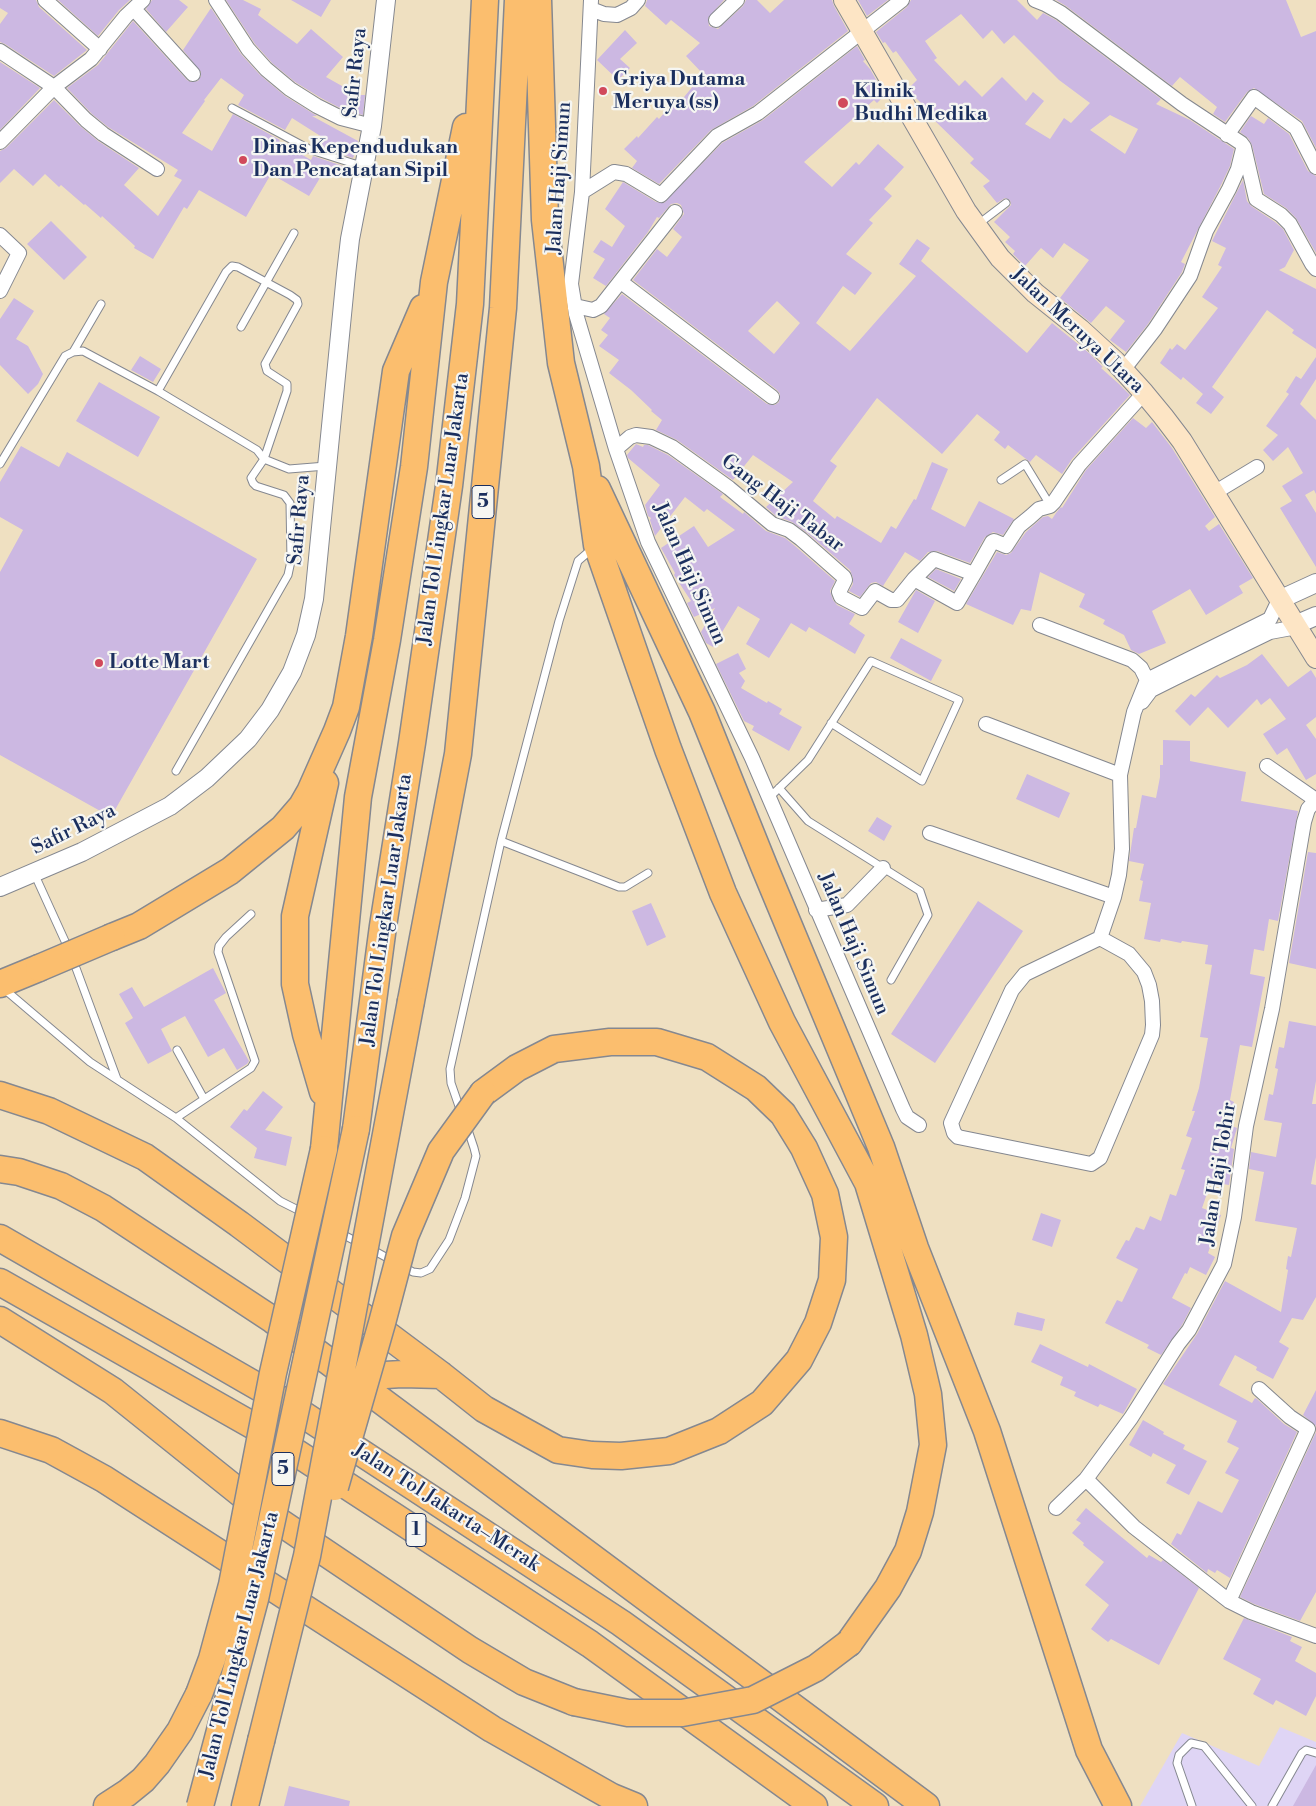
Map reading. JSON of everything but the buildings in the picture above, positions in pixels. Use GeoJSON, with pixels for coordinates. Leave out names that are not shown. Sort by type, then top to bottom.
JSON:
{"type":"FeatureCollection","features":[{"type":"Feature","properties":{"kind":"highway","name":"Jalan Tol Lingkar Luar Jakarta"},"geometry":{"type":"LineString","coordinates":[[200,1806],[255,1599],[356,1129],[383,926],[412,743],[449,486],[469,313],[485,0]]}},
{"type":"Feature","properties":{"kind":"highway","name":"Jalan Tol Lingkar Luar Jakarta"},"geometry":{"type":"LineString","coordinates":[[245,1806],[307,1556],[458,754],[503,308],[518,0]]}},
{"type":"Feature","properties":{"kind":"highway"},"geometry":{"type":"LineString","coordinates":[[0,1320],[113,1391],[260,1508],[470,1650],[524,1682],[574,1702],[628,1713],[682,1713],[753,1700],[816,1668],[849,1643],[892,1581],[908,1551],[920,1512],[932,1445],[928,1394],[914,1335],[868,1183],[782,1022],[723,893],[668,749],[597,545],[586,466],[561,363],[545,220],[538,0]]}},
{"type":"Feature","properties":{"kind":"highway"},"geometry":{"type":"LineString","coordinates":[[108,1806],[143,1780],[157,1764],[180,1731],[199,1694],[212,1659],[232,1585],[273,1373],[324,1149],[358,797],[387,640],[414,467],[434,282],[482,48]]}},
{"type":"Feature","properties":{"kind":"highway"},"geometry":{"type":"LineString","coordinates":[[0,985],[139,926],[230,871],[283,828],[302,806],[310,792],[346,707],[359,636],[396,371],[434,282]]}},
{"type":"Feature","properties":{"kind":"highway"},"geometry":{"type":"LineString","coordinates":[[586,466],[702,712],[881,1147],[915,1248],[987,1431],[1089,1750],[1118,1806]]}},
{"type":"Feature","properties":{"kind":"highway"},"geometry":{"type":"LineString","coordinates":[[327,1111],[319,1074],[306,1034],[295,984],[294,916],[337,731]]}},
{"type":"Feature","properties":{"kind":"highway"},"geometry":{"type":"LineString","coordinates":[[0,1095],[49,1111],[146,1158],[239,1224],[442,1375],[484,1409],[558,1450],[592,1455],[621,1456],[668,1450],[719,1431],[762,1403],[799,1360],[818,1323],[832,1280],[834,1237],[825,1194],[804,1148],[783,1114],[756,1088],[707,1056],[657,1042],[610,1042],[554,1049],[517,1068],[483,1093],[441,1151],[404,1236],[382,1323],[334,1489],[323,1525],[307,1556]]}},
{"type":"Feature","properties":{"kind":"highway"},"geometry":{"type":"LineString","coordinates":[[0,1169],[19,1172],[60,1186],[103,1208],[273,1320],[926,1806]]}},
{"type":"Feature","properties":{"kind":"highway","name":"Jalan Tol Jakarta–Merak"},"geometry":{"type":"LineString","coordinates":[[0,1238],[281,1400],[621,1623],[875,1806]]}},
{"type":"Feature","properties":{"kind":"highway","name":"Jalan Tol Jakarta–Merak"},"geometry":{"type":"LineString","coordinates":[[0,1282],[266,1433],[590,1644],[814,1806]]}},
{"type":"Feature","properties":{"kind":"highway"},"geometry":{"type":"LineString","coordinates":[[352,1377],[402,1374],[442,1375]]}},
{"type":"Feature","properties":{"kind":"highway"},"geometry":{"type":"LineString","coordinates":[[0,1433],[42,1446],[68,1458],[112,1484],[492,1729],[612,1797],[634,1806]]}},
{"type":"Feature","properties":{"kind":"main road","name":"Jalan Meruya Utara"},"geometry":{"type":"LineString","coordinates":[[844,0],[966,211],[976,225],[1000,258],[1035,294],[1080,329],[1123,370],[1182,441],[1316,658]]}},
{"type":"Feature","properties":{"kind":"street"},"geometry":{"type":"LineString","coordinates":[[45,0],[100,49]]}},
{"type":"Feature","properties":{"kind":"street"},"geometry":{"type":"LineString","coordinates":[[216,0],[248,49],[290,90],[341,118],[372,126]]}},
{"type":"Feature","properties":{"kind":"street","name":"Safir Raya"},"geometry":{"type":"LineString","coordinates":[[0,887],[82,852],[170,806],[207,778],[248,739],[270,710],[292,672],[306,635],[314,599],[350,239],[366,165],[372,126],[386,0]]}},
{"type":"Feature","properties":{"kind":"street"},"geometry":{"type":"LineString","coordinates":[[591,4],[604,14],[617,15],[631,8],[638,0]]}},
{"type":"Feature","properties":{"kind":"street"},"geometry":{"type":"LineString","coordinates":[[716,20],[737,0]]}},
{"type":"Feature","properties":{"kind":"street"},"geometry":{"type":"LineString","coordinates":[[582,192],[614,172],[626,174],[661,195],[717,136],[758,113],[902,0]]}},
{"type":"Feature","properties":{"kind":"street"},"geometry":{"type":"LineString","coordinates":[[1035,0],[1061,13],[1182,104],[1241,143],[1244,147],[1256,199],[1281,214],[1290,224],[1316,269]]}},
{"type":"Feature","properties":{"kind":"street"},"geometry":{"type":"LineString","coordinates":[[0,142],[54,87],[91,59],[138,4],[193,74]]}},
{"type":"Feature","properties":{"kind":"street","name":"Jalan Haji Simun"},"geometry":{"type":"LineString","coordinates":[[591,4],[582,192],[571,284],[576,314],[616,449],[648,542],[752,758],[773,793],[816,910],[903,1110],[907,1118],[919,1125]]}},
{"type":"Feature","properties":{"kind":"street"},"geometry":{"type":"LineString","coordinates":[[0,51],[54,87],[86,120],[103,134],[157,169]]}},
{"type":"Feature","properties":{"kind":"street"},"geometry":{"type":"LineString","coordinates":[[1227,135],[1254,97],[1296,128],[1315,164]]}},
{"type":"Feature","properties":{"kind":"street"},"geometry":{"type":"LineString","coordinates":[[1123,370],[1155,330],[1190,276],[1206,231],[1238,169],[1244,147]]}},
{"type":"Feature","properties":{"kind":"street"},"geometry":{"type":"LineString","coordinates":[[575,306],[598,309],[622,282],[675,212]]}},
{"type":"Feature","properties":{"kind":"street"},"geometry":{"type":"LineString","coordinates":[[0,235],[19,253],[0,291]]}},
{"type":"Feature","properties":{"kind":"street"},"geometry":{"type":"LineString","coordinates":[[622,282],[772,397]]}},
{"type":"Feature","properties":{"kind":"street"},"geometry":{"type":"LineString","coordinates":[[914,579],[957,603],[992,542],[994,541],[1008,549],[1019,526],[1039,509],[1050,506],[1054,502],[1079,465],[1144,393]]}},
{"type":"Feature","properties":{"kind":"street","name":"Gang Haji Tabar"},"geometry":{"type":"LineString","coordinates":[[616,449],[630,437],[636,435],[651,437],[672,447],[729,488],[772,524],[789,530],[802,539],[844,578],[845,580],[839,592],[840,595],[860,608],[865,607],[876,591],[891,600],[897,600],[934,559],[974,574]]}},
{"type":"Feature","properties":{"kind":"street"},"geometry":{"type":"LineString","coordinates":[[1214,494],[1257,467]]}},
{"type":"Feature","properties":{"kind":"street"},"geometry":{"type":"LineString","coordinates":[[1100,938],[1129,954],[1144,972],[1152,1001],[1153,1025],[1152,1035],[1100,1158],[1091,1164],[958,1137],[954,1133],[951,1123],[1012,990],[1025,974],[1100,938],[1114,897],[1122,849],[1120,775],[1134,712],[1148,680],[1270,619],[1279,600],[1316,583]]}},
{"type":"Feature","properties":{"kind":"street"},"geometry":{"type":"LineString","coordinates":[[1126,791],[1124,771],[1140,705],[1151,690],[1270,632],[1296,626],[1316,616]]}},
{"type":"Feature","properties":{"kind":"street"},"geometry":{"type":"LineString","coordinates":[[1270,619],[1296,626]]}},
{"type":"Feature","properties":{"kind":"street"},"geometry":{"type":"LineString","coordinates":[[1040,625],[1132,660],[1141,668],[1148,680]]}},
{"type":"Feature","properties":{"kind":"street"},"geometry":{"type":"LineString","coordinates":[[986,724],[1120,775]]}},
{"type":"Feature","properties":{"kind":"street"},"geometry":{"type":"LineString","coordinates":[[1267,766],[1316,800]]}},
{"type":"Feature","properties":{"kind":"street","name":"Jalan Haji Tohir"},"geometry":{"type":"LineString","coordinates":[[1056,1508],[1086,1480],[1131,1418],[1189,1330],[1224,1264],[1234,1218],[1246,1126],[1272,1009],[1304,822],[1308,809],[1316,800]]}},
{"type":"Feature","properties":{"kind":"street"},"geometry":{"type":"LineString","coordinates":[[930,833],[1114,897]]}},
{"type":"Feature","properties":{"kind":"street"},"geometry":{"type":"LineString","coordinates":[[816,910],[847,905],[883,868]]}},
{"type":"Feature","properties":{"kind":"street"},"geometry":{"type":"LineString","coordinates":[[1230,1602],[1308,1429],[1290,1417],[1258,1389]]}},
{"type":"Feature","properties":{"kind":"street"},"geometry":{"type":"LineString","coordinates":[[1086,1480],[1134,1527],[1230,1602],[1251,1612],[1316,1636]]}},
{"type":"Feature","properties":{"kind":"lane"},"geometry":{"type":"LineString","coordinates":[[232,108],[311,150],[355,164],[366,165]]}},
{"type":"Feature","properties":{"kind":"lane"},"geometry":{"type":"LineString","coordinates":[[976,225],[1006,203]]}},
{"type":"Feature","properties":{"kind":"lane"},"geometry":{"type":"LineString","coordinates":[[241,327],[294,233]]}},
{"type":"Feature","properties":{"kind":"lane"},"geometry":{"type":"LineString","coordinates":[[158,391],[228,268],[232,266],[238,267],[297,300],[298,304],[265,364],[267,371],[287,384],[287,391],[264,459],[251,480],[256,486],[285,496],[290,503],[291,561],[288,575],[176,771]]}},
{"type":"Feature","properties":{"kind":"lane"},"geometry":{"type":"LineString","coordinates":[[73,352],[101,304]]}},
{"type":"Feature","properties":{"kind":"lane"},"geometry":{"type":"LineString","coordinates":[[0,464],[63,359],[73,352],[87,351],[257,450],[264,459],[289,468],[326,466]]}},
{"type":"Feature","properties":{"kind":"lane"},"geometry":{"type":"LineString","coordinates":[[1001,480],[1025,464],[1047,500],[1054,502]]}},
{"type":"Feature","properties":{"kind":"lane"},"geometry":{"type":"LineString","coordinates":[[330,1227],[413,1272],[421,1273],[430,1269],[449,1240],[465,1198],[476,1156],[450,1083],[450,1068],[501,841],[559,621],[578,561],[597,545]]}},
{"type":"Feature","properties":{"kind":"lane"},"geometry":{"type":"LineString","coordinates":[[831,723],[922,781],[959,700],[870,661],[831,723],[808,760],[773,793],[808,821],[920,891],[928,915],[891,980]]}},
{"type":"Feature","properties":{"kind":"lane"},"geometry":{"type":"LineString","coordinates":[[501,841],[619,887],[625,887],[648,874]]}},
{"type":"Feature","properties":{"kind":"lane"},"geometry":{"type":"LineString","coordinates":[[34,873],[64,936],[117,1079]]}},
{"type":"Feature","properties":{"kind":"lane"},"geometry":{"type":"LineString","coordinates":[[176,1118],[250,1068],[255,1061],[218,952],[219,945],[226,936],[251,914]]}},
{"type":"Feature","properties":{"kind":"lane"},"geometry":{"type":"LineString","coordinates":[[0,985],[90,1062],[176,1118],[280,1200],[313,1218]]}},
{"type":"Feature","properties":{"kind":"lane"},"geometry":{"type":"LineString","coordinates":[[177,1050],[204,1099]]}},
{"type":"Feature","properties":{"kind":"lane"},"geometry":{"type":"LineString","coordinates":[[1192,1806],[1177,1763],[1179,1755],[1191,1743],[1204,1746],[1252,1806]]}},
{"type":"Feature","properties":{"kind":"lane"},"geometry":{"type":"LineString","coordinates":[[1272,1806],[1302,1753],[1306,1750],[1316,1753]]}},
{"type":"Feature","properties":{"kind":"shaded area"},"geometry":{"type":"Polygon","coordinates":[[[1280,1727],[1316,1742],[1316,1806],[1140,1806],[1182,1733],[1259,1766],[1280,1727]]]}},
{"type":"Feature","properties":{"kind":"place","name":"Griya Dutama Meruya (ss)"},"geometry":{"type":"Point","coordinates":[603,91]}},
{"type":"Feature","properties":{"kind":"place","name":"Klinik Budhi Medika"},"geometry":{"type":"Point","coordinates":[843,103]}},
{"type":"Feature","properties":{"kind":"place","name":"Dinas Kependudukan Dan Pencatatan Sipil"},"geometry":{"type":"Point","coordinates":[243,160]}},
{"type":"Feature","properties":{"kind":"place","name":"Lotte Mart"},"geometry":{"type":"Point","coordinates":[99,663]}}]}
